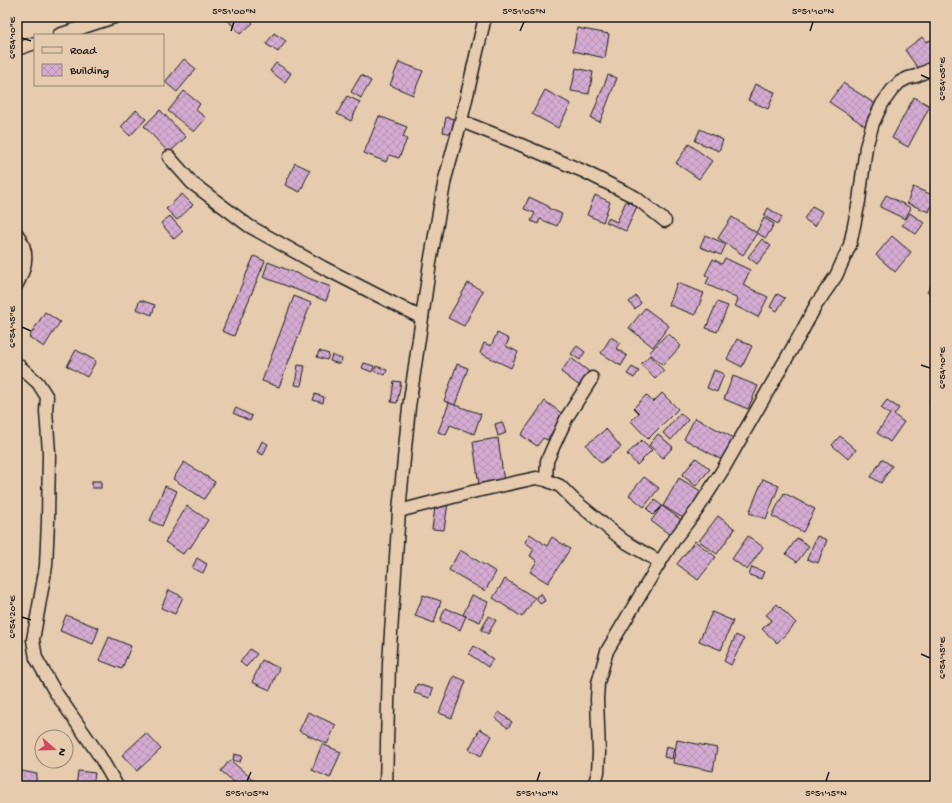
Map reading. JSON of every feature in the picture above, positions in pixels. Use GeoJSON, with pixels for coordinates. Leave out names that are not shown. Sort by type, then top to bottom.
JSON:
{"type":"FeatureCollection","features":[{"type":"Feature","properties":{"kind":"street"},"geometry":{"type":"LineString","coordinates":[[62,34],[99,19],[114,17]]}},
{"type":"Feature","properties":{"kind":"street"},"geometry":{"type":"LineString","coordinates":[[386,786],[389,662],[399,511],[409,407],[445,179],[461,121],[485,17]]}},
{"type":"Feature","properties":{"kind":"street"},"geometry":{"type":"LineString","coordinates":[[17,49],[34,43]]}},
{"type":"Feature","properties":{"kind":"street"},"geometry":{"type":"LineString","coordinates":[[594,786],[598,772],[599,753],[597,699],[598,683],[607,651],[660,562],[676,537],[697,510],[722,471],[816,305],[836,276],[850,245],[859,201],[866,147],[873,123],[882,104],[900,82],[935,66]]}},
{"type":"Feature","properties":{"kind":"street"},"geometry":{"type":"LineString","coordinates":[[461,121],[583,171],[635,197],[665,221]]}},
{"type":"Feature","properties":{"kind":"street"},"geometry":{"type":"LineString","coordinates":[[169,157],[192,183],[249,226],[324,268],[422,318]]}},
{"type":"Feature","properties":{"kind":"street"},"geometry":{"type":"LineString","coordinates":[[17,234],[24,244],[26,253],[25,262],[17,284]]}},
{"type":"Feature","properties":{"kind":"street"},"geometry":{"type":"LineString","coordinates":[[17,364],[38,383],[47,397],[46,411],[49,452],[48,521],[46,566],[33,640],[36,658],[54,690],[99,755],[117,786]]}},
{"type":"Feature","properties":{"kind":"street"},"geometry":{"type":"LineString","coordinates":[[546,480],[547,461],[554,445],[567,417],[592,378]]}},
{"type":"Feature","properties":{"kind":"street"},"geometry":{"type":"LineString","coordinates":[[399,511],[472,492],[536,478],[546,480],[560,486],[575,501],[624,541],[660,562]]}},
{"type":"Feature","properties":{"kind":"building"},"geometry":{"type":"Polygon","coordinates":[[[225,17],[248,17],[253,23],[240,34],[225,17]]]}},
{"type":"Feature","properties":{"kind":"building"},"geometry":{"type":"Polygon","coordinates":[[[577,28],[609,34],[605,58],[573,51],[577,28]]]}},
{"type":"Feature","properties":{"kind":"building"},"geometry":{"type":"Polygon","coordinates":[[[274,33],[286,41],[278,52],[266,44],[274,33]]]}},
{"type":"Feature","properties":{"kind":"building"},"geometry":{"type":"Polygon","coordinates":[[[922,37],[926,42],[930,40],[935,47],[935,60],[920,71],[905,50],[922,37]]]}},
{"type":"Feature","properties":{"kind":"building"},"geometry":{"type":"Polygon","coordinates":[[[184,59],[196,69],[177,92],[165,82],[184,59]]]}},
{"type":"Feature","properties":{"kind":"building"},"geometry":{"type":"Polygon","coordinates":[[[399,62],[423,71],[413,95],[390,85],[399,62]]]}},
{"type":"Feature","properties":{"kind":"building"},"geometry":{"type":"Polygon","coordinates":[[[276,63],[291,73],[285,82],[270,71],[276,63]]]}},
{"type":"Feature","properties":{"kind":"building"},"geometry":{"type":"Polygon","coordinates":[[[576,68],[593,72],[589,94],[571,91],[576,68]]]}},
{"type":"Feature","properties":{"kind":"building"},"geometry":{"type":"Polygon","coordinates":[[[361,75],[371,81],[361,98],[351,92],[361,75]]]}},
{"type":"Feature","properties":{"kind":"building"},"geometry":{"type":"Polygon","coordinates":[[[608,75],[617,78],[600,122],[591,118],[608,75]]]}},
{"type":"Feature","properties":{"kind":"building"},"geometry":{"type":"Polygon","coordinates":[[[843,83],[880,107],[867,127],[829,102],[843,83]]]}},
{"type":"Feature","properties":{"kind":"building"},"geometry":{"type":"Polygon","coordinates":[[[755,84],[775,92],[768,109],[748,100],[755,84]]]}},
{"type":"Feature","properties":{"kind":"building"},"geometry":{"type":"Polygon","coordinates":[[[545,90],[571,104],[558,128],[532,114],[545,90]]]}},
{"type":"Feature","properties":{"kind":"building"},"geometry":{"type":"Polygon","coordinates":[[[184,91],[200,104],[196,110],[206,118],[194,132],[168,111],[184,91]]]}},
{"type":"Feature","properties":{"kind":"building"},"geometry":{"type":"Polygon","coordinates":[[[347,96],[360,102],[351,121],[337,114],[347,96]]]}},
{"type":"Feature","properties":{"kind":"building"},"geometry":{"type":"Polygon","coordinates":[[[914,97],[930,106],[908,147],[892,138],[914,97]]]}},
{"type":"Feature","properties":{"kind":"building"},"geometry":{"type":"Polygon","coordinates":[[[136,110],[146,119],[130,136],[121,127],[136,110]]]}},
{"type":"Feature","properties":{"kind":"building"},"geometry":{"type":"Polygon","coordinates":[[[160,110],[186,137],[169,153],[144,126],[160,110]]]}},
{"type":"Feature","properties":{"kind":"building"},"geometry":{"type":"Polygon","coordinates":[[[379,116],[407,127],[403,137],[407,139],[399,158],[389,155],[386,162],[364,153],[379,116]]]}},
{"type":"Feature","properties":{"kind":"building"},"geometry":{"type":"Polygon","coordinates":[[[446,117],[455,119],[453,134],[443,132],[446,117]]]}},
{"type":"Feature","properties":{"kind":"building"},"geometry":{"type":"Polygon","coordinates":[[[700,129],[723,140],[719,151],[695,141],[700,129]]]}},
{"type":"Feature","properties":{"kind":"building"},"geometry":{"type":"Polygon","coordinates":[[[689,144],[712,161],[699,179],[676,163],[689,144]]]}},
{"type":"Feature","properties":{"kind":"building"},"geometry":{"type":"Polygon","coordinates":[[[295,163],[310,170],[300,192],[285,185],[295,163]]]}},
{"type":"Feature","properties":{"kind":"building"},"geometry":{"type":"Polygon","coordinates":[[[913,187],[935,196],[929,212],[907,203],[913,187]]]}},
{"type":"Feature","properties":{"kind":"building"},"geometry":{"type":"Polygon","coordinates":[[[182,194],[193,205],[177,220],[166,209],[182,194]]]}},
{"type":"Feature","properties":{"kind":"building"},"geometry":{"type":"Polygon","coordinates":[[[595,195],[610,202],[603,222],[587,215],[595,195]]]}},
{"type":"Feature","properties":{"kind":"building"},"geometry":{"type":"Polygon","coordinates":[[[886,195],[911,208],[905,219],[880,207],[886,195]]]}},
{"type":"Feature","properties":{"kind":"building"},"geometry":{"type":"Polygon","coordinates":[[[529,197],[562,214],[557,226],[540,219],[538,224],[531,221],[535,213],[524,209],[529,197]]]}},
{"type":"Feature","properties":{"kind":"building"},"geometry":{"type":"Polygon","coordinates":[[[626,201],[637,206],[626,231],[606,222],[608,218],[617,222],[626,201]]]}},
{"type":"Feature","properties":{"kind":"building"},"geometry":{"type":"Polygon","coordinates":[[[812,206],[823,212],[815,226],[804,219],[812,206]]]}},
{"type":"Feature","properties":{"kind":"building"},"geometry":{"type":"Polygon","coordinates":[[[768,208],[782,217],[778,224],[764,216],[768,208]]]}},
{"type":"Feature","properties":{"kind":"building"},"geometry":{"type":"Polygon","coordinates":[[[910,213],[924,223],[916,234],[902,225],[910,213]]]}},
{"type":"Feature","properties":{"kind":"building"},"geometry":{"type":"Polygon","coordinates":[[[170,216],[183,231],[174,239],[161,223],[170,216]]]}},
{"type":"Feature","properties":{"kind":"building"},"geometry":{"type":"Polygon","coordinates":[[[732,217],[757,233],[743,255],[718,238],[732,217]]]}},
{"type":"Feature","properties":{"kind":"building"},"geometry":{"type":"Polygon","coordinates":[[[764,218],[774,224],[766,238],[756,233],[764,218]]]}},
{"type":"Feature","properties":{"kind":"building"},"geometry":{"type":"Polygon","coordinates":[[[705,235],[726,244],[721,255],[700,247],[705,235]]]}},
{"type":"Feature","properties":{"kind":"building"},"geometry":{"type":"Polygon","coordinates":[[[892,236],[911,252],[895,272],[876,255],[892,236]]]}},
{"type":"Feature","properties":{"kind":"building"},"geometry":{"type":"Polygon","coordinates":[[[762,239],[771,246],[757,264],[748,257],[762,239]]]}},
{"type":"Feature","properties":{"kind":"building"},"geometry":{"type":"Polygon","coordinates":[[[254,256],[265,261],[234,336],[222,331],[254,256]]]}},
{"type":"Feature","properties":{"kind":"building"},"geometry":{"type":"Polygon","coordinates":[[[725,258],[750,270],[743,285],[768,297],[758,317],[735,306],[738,299],[706,284],[709,277],[705,275],[713,259],[722,264],[725,258]]]}},
{"type":"Feature","properties":{"kind":"building"},"geometry":{"type":"Polygon","coordinates":[[[268,262],[331,287],[326,301],[263,277],[268,262]]]}},
{"type":"Feature","properties":{"kind":"building"},"geometry":{"type":"Polygon","coordinates":[[[935,279],[935,297],[927,292],[935,279]]]}},
{"type":"Feature","properties":{"kind":"building"},"geometry":{"type":"Polygon","coordinates":[[[468,283],[483,291],[464,326],[448,318],[468,283]]]}},
{"type":"Feature","properties":{"kind":"building"},"geometry":{"type":"Polygon","coordinates":[[[677,283],[704,293],[695,315],[669,305],[677,283]]]}},
{"type":"Feature","properties":{"kind":"building"},"geometry":{"type":"Polygon","coordinates":[[[777,294],[785,298],[777,311],[770,307],[777,294]]]}},
{"type":"Feature","properties":{"kind":"building"},"geometry":{"type":"Polygon","coordinates":[[[294,296],[311,303],[279,387],[262,381],[294,296]]]}},
{"type":"Feature","properties":{"kind":"building"},"geometry":{"type":"Polygon","coordinates":[[[636,296],[641,303],[635,309],[629,302],[636,296]]]}},
{"type":"Feature","properties":{"kind":"building"},"geometry":{"type":"Polygon","coordinates":[[[140,300],[155,305],[152,315],[136,309],[140,300]]]}},
{"type":"Feature","properties":{"kind":"building"},"geometry":{"type":"Polygon","coordinates":[[[717,302],[728,306],[717,332],[706,328],[717,302]]]}},
{"type":"Feature","properties":{"kind":"building"},"geometry":{"type":"Polygon","coordinates":[[[645,308],[669,326],[653,347],[629,328],[645,308]]]}},
{"type":"Feature","properties":{"kind":"building"},"geometry":{"type":"Polygon","coordinates":[[[45,312],[60,322],[44,347],[29,337],[45,312]]]}},
{"type":"Feature","properties":{"kind":"building"},"geometry":{"type":"Polygon","coordinates":[[[497,333],[509,339],[506,346],[518,352],[511,368],[480,353],[484,343],[491,346],[497,333]]]}},
{"type":"Feature","properties":{"kind":"building"},"geometry":{"type":"Polygon","coordinates":[[[668,333],[681,346],[663,365],[649,353],[668,333]]]}},
{"type":"Feature","properties":{"kind":"building"},"geometry":{"type":"Polygon","coordinates":[[[611,337],[620,343],[616,348],[627,356],[621,366],[601,353],[611,337]]]}},
{"type":"Feature","properties":{"kind":"building"},"geometry":{"type":"Polygon","coordinates":[[[737,339],[752,346],[742,367],[727,359],[737,339]]]}},
{"type":"Feature","properties":{"kind":"building"},"geometry":{"type":"Polygon","coordinates":[[[577,346],[585,352],[580,360],[571,354],[577,346]]]}},
{"type":"Feature","properties":{"kind":"building"},"geometry":{"type":"Polygon","coordinates":[[[76,350],[96,361],[87,377],[67,366],[76,350]]]}},
{"type":"Feature","properties":{"kind":"building"},"geometry":{"type":"Polygon","coordinates":[[[319,351],[329,354],[327,360],[317,357],[319,351]]]}},
{"type":"Feature","properties":{"kind":"building"},"geometry":{"type":"Polygon","coordinates":[[[332,355],[342,359],[340,364],[330,361],[332,355]]]}},
{"type":"Feature","properties":{"kind":"building"},"geometry":{"type":"Polygon","coordinates":[[[650,355],[664,371],[655,379],[641,364],[650,355]]]}},
{"type":"Feature","properties":{"kind":"building"},"geometry":{"type":"Polygon","coordinates":[[[571,358],[591,373],[581,387],[561,372],[571,358]]]}},
{"type":"Feature","properties":{"kind":"building"},"geometry":{"type":"Polygon","coordinates":[[[364,363],[374,366],[372,372],[362,368],[364,363]]]}},
{"type":"Feature","properties":{"kind":"building"},"geometry":{"type":"Polygon","coordinates":[[[457,364],[468,368],[455,405],[444,401],[457,364]]]}},
{"type":"Feature","properties":{"kind":"building"},"geometry":{"type":"Polygon","coordinates":[[[298,365],[305,366],[301,386],[295,385],[298,365]]]}},
{"type":"Feature","properties":{"kind":"building"},"geometry":{"type":"Polygon","coordinates":[[[376,366],[387,370],[385,375],[374,371],[376,366]]]}},
{"type":"Feature","properties":{"kind":"building"},"geometry":{"type":"Polygon","coordinates":[[[632,367],[639,371],[634,378],[627,374],[632,367]]]}},
{"type":"Feature","properties":{"kind":"building"},"geometry":{"type":"Polygon","coordinates":[[[714,370],[724,374],[717,392],[707,388],[714,370]]]}},
{"type":"Feature","properties":{"kind":"building"},"geometry":{"type":"Polygon","coordinates":[[[733,376],[758,386],[748,409],[724,399],[733,376]]]}},
{"type":"Feature","properties":{"kind":"building"},"geometry":{"type":"Polygon","coordinates":[[[394,381],[401,382],[397,403],[391,402],[394,381]]]}},
{"type":"Feature","properties":{"kind":"building"},"geometry":{"type":"Polygon","coordinates":[[[662,393],[678,409],[648,439],[631,421],[639,413],[634,408],[646,395],[653,402],[662,393]]]}},
{"type":"Feature","properties":{"kind":"building"},"geometry":{"type":"Polygon","coordinates":[[[935,393],[935,406],[929,402],[935,393]]]}},
{"type":"Feature","properties":{"kind":"building"},"geometry":{"type":"Polygon","coordinates":[[[315,394],[324,397],[323,403],[313,400],[315,394]]]}},
{"type":"Feature","properties":{"kind":"building"},"geometry":{"type":"Polygon","coordinates":[[[887,400],[899,408],[894,415],[904,422],[890,442],[877,433],[890,414],[881,408],[887,400]]]}},
{"type":"Feature","properties":{"kind":"building"},"geometry":{"type":"Polygon","coordinates":[[[545,401],[564,415],[547,440],[543,438],[537,446],[521,435],[545,401]]]}},
{"type":"Feature","properties":{"kind":"building"},"geometry":{"type":"Polygon","coordinates":[[[449,403],[481,414],[474,434],[450,425],[446,435],[438,432],[449,403]]]}},
{"type":"Feature","properties":{"kind":"building"},"geometry":{"type":"Polygon","coordinates":[[[236,408],[252,416],[250,421],[233,413],[236,408]]]}},
{"type":"Feature","properties":{"kind":"building"},"geometry":{"type":"Polygon","coordinates":[[[680,413],[688,420],[671,440],[663,433],[680,413]]]}},
{"type":"Feature","properties":{"kind":"building"},"geometry":{"type":"Polygon","coordinates":[[[695,418],[734,438],[722,460],[684,439],[695,418]]]}},
{"type":"Feature","properties":{"kind":"building"},"geometry":{"type":"Polygon","coordinates":[[[502,422],[506,433],[498,436],[495,424],[502,422]]]}},
{"type":"Feature","properties":{"kind":"building"},"geometry":{"type":"Polygon","coordinates":[[[606,429],[621,447],[601,463],[586,445],[606,429]]]}},
{"type":"Feature","properties":{"kind":"building"},"geometry":{"type":"Polygon","coordinates":[[[658,434],[673,447],[663,458],[649,445],[658,434]]]}},
{"type":"Feature","properties":{"kind":"building"},"geometry":{"type":"Polygon","coordinates":[[[840,436],[856,450],[848,459],[832,445],[840,436]]]}},
{"type":"Feature","properties":{"kind":"building"},"geometry":{"type":"Polygon","coordinates":[[[498,438],[504,482],[479,485],[473,442],[498,438]]]}},
{"type":"Feature","properties":{"kind":"building"},"geometry":{"type":"Polygon","coordinates":[[[642,440],[652,450],[637,465],[627,454],[642,440]]]}},
{"type":"Feature","properties":{"kind":"building"},"geometry":{"type":"Polygon","coordinates":[[[262,441],[268,444],[263,455],[257,452],[262,441]]]}},
{"type":"Feature","properties":{"kind":"building"},"geometry":{"type":"Polygon","coordinates":[[[696,458],[710,469],[696,486],[682,475],[696,458]]]}},
{"type":"Feature","properties":{"kind":"building"},"geometry":{"type":"Polygon","coordinates":[[[882,459],[892,466],[881,483],[871,477],[882,459]]]}},
{"type":"Feature","properties":{"kind":"building"},"geometry":{"type":"Polygon","coordinates":[[[184,462],[215,482],[204,499],[173,479],[184,462]]]}},
{"type":"Feature","properties":{"kind":"building"},"geometry":{"type":"Polygon","coordinates":[[[644,477],[659,488],[644,507],[629,495],[644,477]]]}},
{"type":"Feature","properties":{"kind":"building"},"geometry":{"type":"Polygon","coordinates":[[[679,478],[704,493],[688,521],[663,506],[679,478]]]}},
{"type":"Feature","properties":{"kind":"building"},"geometry":{"type":"Polygon","coordinates":[[[763,479],[779,486],[766,519],[749,513],[763,479]]]}},
{"type":"Feature","properties":{"kind":"building"},"geometry":{"type":"Polygon","coordinates":[[[92,481],[101,481],[101,488],[92,488],[92,481]]]}},
{"type":"Feature","properties":{"kind":"building"},"geometry":{"type":"Polygon","coordinates":[[[165,486],[177,491],[162,526],[150,521],[165,486]]]}},
{"type":"Feature","properties":{"kind":"building"},"geometry":{"type":"Polygon","coordinates":[[[784,493],[815,509],[803,532],[772,516],[784,493]]]}},
{"type":"Feature","properties":{"kind":"building"},"geometry":{"type":"Polygon","coordinates":[[[655,500],[662,506],[653,515],[647,509],[655,500]]]}},
{"type":"Feature","properties":{"kind":"building"},"geometry":{"type":"Polygon","coordinates":[[[436,501],[448,503],[444,530],[432,529],[436,501]]]}},
{"type":"Feature","properties":{"kind":"building"},"geometry":{"type":"Polygon","coordinates":[[[187,506],[208,520],[190,548],[188,547],[183,554],[165,542],[187,506]]]}},
{"type":"Feature","properties":{"kind":"building"},"geometry":{"type":"Polygon","coordinates":[[[662,506],[683,521],[672,536],[651,521],[662,506]]]}},
{"type":"Feature","properties":{"kind":"building"},"geometry":{"type":"Polygon","coordinates":[[[718,516],[735,529],[717,554],[699,541],[718,516]]]}},
{"type":"Feature","properties":{"kind":"building"},"geometry":{"type":"Polygon","coordinates":[[[530,534],[547,546],[552,537],[570,549],[548,583],[530,572],[537,561],[530,556],[534,549],[525,542],[530,534]]]}},
{"type":"Feature","properties":{"kind":"building"},"geometry":{"type":"Polygon","coordinates":[[[748,536],[763,547],[747,570],[732,559],[748,536]]]}},
{"type":"Feature","properties":{"kind":"building"},"geometry":{"type":"Polygon","coordinates":[[[817,536],[827,540],[818,563],[807,559],[817,536]]]}},
{"type":"Feature","properties":{"kind":"building"},"geometry":{"type":"Polygon","coordinates":[[[797,538],[809,546],[797,562],[786,554],[797,538]]]}},
{"type":"Feature","properties":{"kind":"building"},"geometry":{"type":"Polygon","coordinates":[[[695,541],[716,557],[698,580],[677,564],[695,541]]]}},
{"type":"Feature","properties":{"kind":"building"},"geometry":{"type":"Polygon","coordinates":[[[460,550],[496,572],[485,591],[449,570],[460,550]]]}},
{"type":"Feature","properties":{"kind":"building"},"geometry":{"type":"Polygon","coordinates":[[[197,558],[207,564],[203,573],[192,568],[197,558]]]}},
{"type":"Feature","properties":{"kind":"building"},"geometry":{"type":"Polygon","coordinates":[[[752,567],[764,572],[761,579],[749,575],[752,567]]]}},
{"type":"Feature","properties":{"kind":"building"},"geometry":{"type":"Polygon","coordinates":[[[505,579],[535,598],[522,617],[493,598],[505,579]]]}},
{"type":"Feature","properties":{"kind":"building"},"geometry":{"type":"Polygon","coordinates":[[[169,590],[183,597],[175,614],[161,608],[169,590]]]}},
{"type":"Feature","properties":{"kind":"building"},"geometry":{"type":"Polygon","coordinates":[[[541,593],[545,601],[540,604],[536,597],[541,593]]]}},
{"type":"Feature","properties":{"kind":"building"},"geometry":{"type":"Polygon","coordinates":[[[423,595],[441,601],[434,623],[415,616],[423,595]]]}},
{"type":"Feature","properties":{"kind":"building"},"geometry":{"type":"Polygon","coordinates":[[[472,595],[488,602],[480,622],[463,615],[472,595]]]}},
{"type":"Feature","properties":{"kind":"building"},"geometry":{"type":"Polygon","coordinates":[[[777,604],[796,623],[777,643],[762,629],[772,620],[766,615],[777,604]]]}},
{"type":"Feature","properties":{"kind":"building"},"geometry":{"type":"Polygon","coordinates":[[[445,608],[466,616],[460,630],[440,621],[445,608]]]}},
{"type":"Feature","properties":{"kind":"building"},"geometry":{"type":"Polygon","coordinates":[[[712,612],[733,621],[721,650],[699,641],[712,612]]]}},
{"type":"Feature","properties":{"kind":"building"},"geometry":{"type":"Polygon","coordinates":[[[66,615],[99,628],[93,644],[60,631],[66,615]]]}},
{"type":"Feature","properties":{"kind":"building"},"geometry":{"type":"Polygon","coordinates":[[[489,616],[496,620],[488,634],[481,630],[489,616]]]}},
{"type":"Feature","properties":{"kind":"building"},"geometry":{"type":"Polygon","coordinates":[[[736,635],[744,639],[731,665],[724,661],[736,635]]]}},
{"type":"Feature","properties":{"kind":"building"},"geometry":{"type":"Polygon","coordinates":[[[109,637],[131,646],[122,669],[99,660],[109,637]]]}},
{"type":"Feature","properties":{"kind":"building"},"geometry":{"type":"Polygon","coordinates":[[[474,646],[493,659],[488,667],[469,654],[474,646]]]}},
{"type":"Feature","properties":{"kind":"building"},"geometry":{"type":"Polygon","coordinates":[[[250,649],[257,654],[246,667],[240,662],[250,649]]]}},
{"type":"Feature","properties":{"kind":"building"},"geometry":{"type":"Polygon","coordinates":[[[262,660],[279,668],[270,690],[252,682],[262,660]]]}},
{"type":"Feature","properties":{"kind":"building"},"geometry":{"type":"Polygon","coordinates":[[[454,676],[466,681],[452,718],[439,713],[454,676]]]}},
{"type":"Feature","properties":{"kind":"building"},"geometry":{"type":"Polygon","coordinates":[[[417,684],[433,689],[430,698],[414,693],[417,684]]]}},
{"type":"Feature","properties":{"kind":"building"},"geometry":{"type":"Polygon","coordinates":[[[308,712],[336,725],[327,744],[299,731],[308,712]]]}},
{"type":"Feature","properties":{"kind":"building"},"geometry":{"type":"Polygon","coordinates":[[[499,712],[512,722],[508,728],[495,718],[499,712]]]}},
{"type":"Feature","properties":{"kind":"building"},"geometry":{"type":"Polygon","coordinates":[[[480,729],[492,736],[481,756],[469,749],[480,729]]]}},
{"type":"Feature","properties":{"kind":"building"},"geometry":{"type":"Polygon","coordinates":[[[146,733],[161,749],[137,771],[122,755],[146,733]]]}},
{"type":"Feature","properties":{"kind":"building"},"geometry":{"type":"Polygon","coordinates":[[[677,740],[717,748],[713,771],[673,763],[677,740]]]}},
{"type":"Feature","properties":{"kind":"building"},"geometry":{"type":"Polygon","coordinates":[[[322,744],[341,752],[330,778],[312,770],[322,744]]]}},
{"type":"Feature","properties":{"kind":"building"},"geometry":{"type":"Polygon","coordinates":[[[666,746],[674,748],[672,759],[664,757],[666,746]]]}},
{"type":"Feature","properties":{"kind":"building"},"geometry":{"type":"Polygon","coordinates":[[[234,754],[242,756],[240,762],[233,760],[234,754]]]}},
{"type":"Feature","properties":{"kind":"building"},"geometry":{"type":"Polygon","coordinates":[[[230,760],[257,783],[255,786],[239,786],[221,771],[230,760]]]}},
{"type":"Feature","properties":{"kind":"building"},"geometry":{"type":"Polygon","coordinates":[[[17,770],[37,774],[35,786],[17,782],[17,770]]]}},
{"type":"Feature","properties":{"kind":"building"},"geometry":{"type":"Polygon","coordinates":[[[78,771],[95,773],[93,786],[76,786],[78,771]]]}}]}
